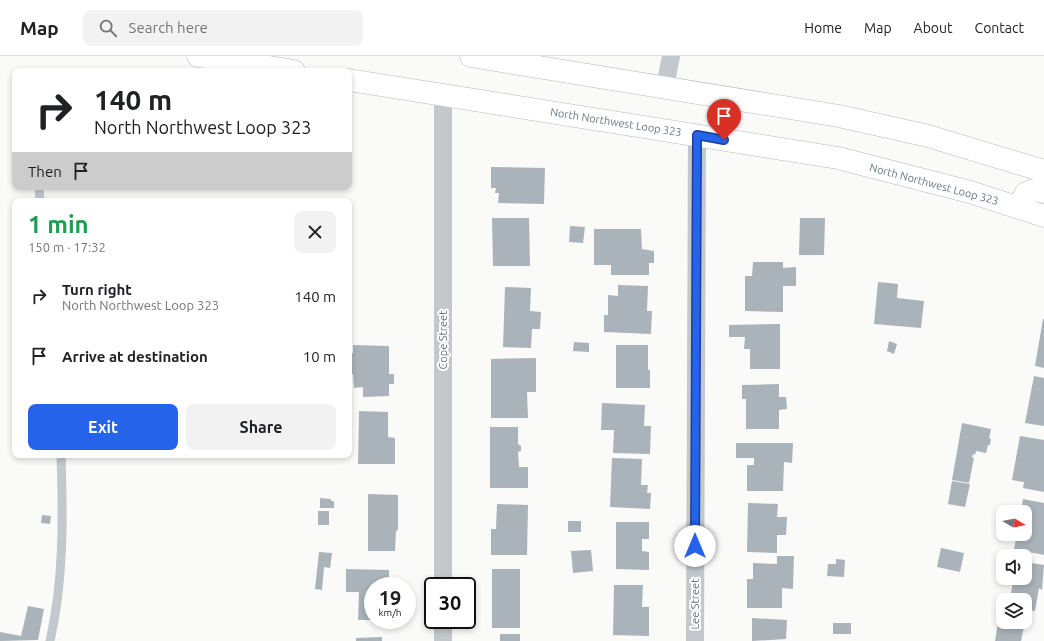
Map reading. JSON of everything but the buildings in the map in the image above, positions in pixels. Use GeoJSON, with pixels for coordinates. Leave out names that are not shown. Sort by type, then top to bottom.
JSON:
{"type":"FeatureCollection","features":[{"type":"Feature","properties":{"kind":"highway"},"geometry":{"type":"LineString","coordinates":[[198,56],[275,68]]}},
{"type":"Feature","properties":{"kind":"highway"},"geometry":{"type":"LineString","coordinates":[[471,56],[792,108],[921,134],[1044,171]]}},
{"type":"Feature","properties":{"kind":"highway","name":"North Northwest Loop 323"},"geometry":{"type":"LineString","coordinates":[[352,80],[838,158],[946,186],[1019,207],[1044,216]]}},
{"type":"Feature","properties":{"kind":"highway"},"geometry":{"type":"LineString","coordinates":[[1019,207],[1026,193],[1035,190],[1044,192]]}},
{"type":"Feature","properties":{"kind":"street"},"geometry":{"type":"LineString","coordinates":[[665,87],[671,56]]}},
{"type":"Feature","properties":{"kind":"street","name":"Cope Street"},"geometry":{"type":"LineString","coordinates":[[443,577],[444,94]]}},
{"type":"Feature","properties":{"kind":"street","name":"Lee Street"},"geometry":{"type":"LineString","coordinates":[[695,641],[697,135]]}},
{"type":"Feature","properties":{"kind":"street"},"geometry":{"type":"LineString","coordinates":[[443,629],[443,641]]}},
{"type":"Feature","properties":{"kind":"lane"},"geometry":{"type":"LineString","coordinates":[[50,641],[56,613],[63,529],[61,458]]}},
{"type":"Feature","properties":{"kind":"route"},"geometry":{"type":"LineString","coordinates":[[695,546],[697,135],[724,140]]}}]}
